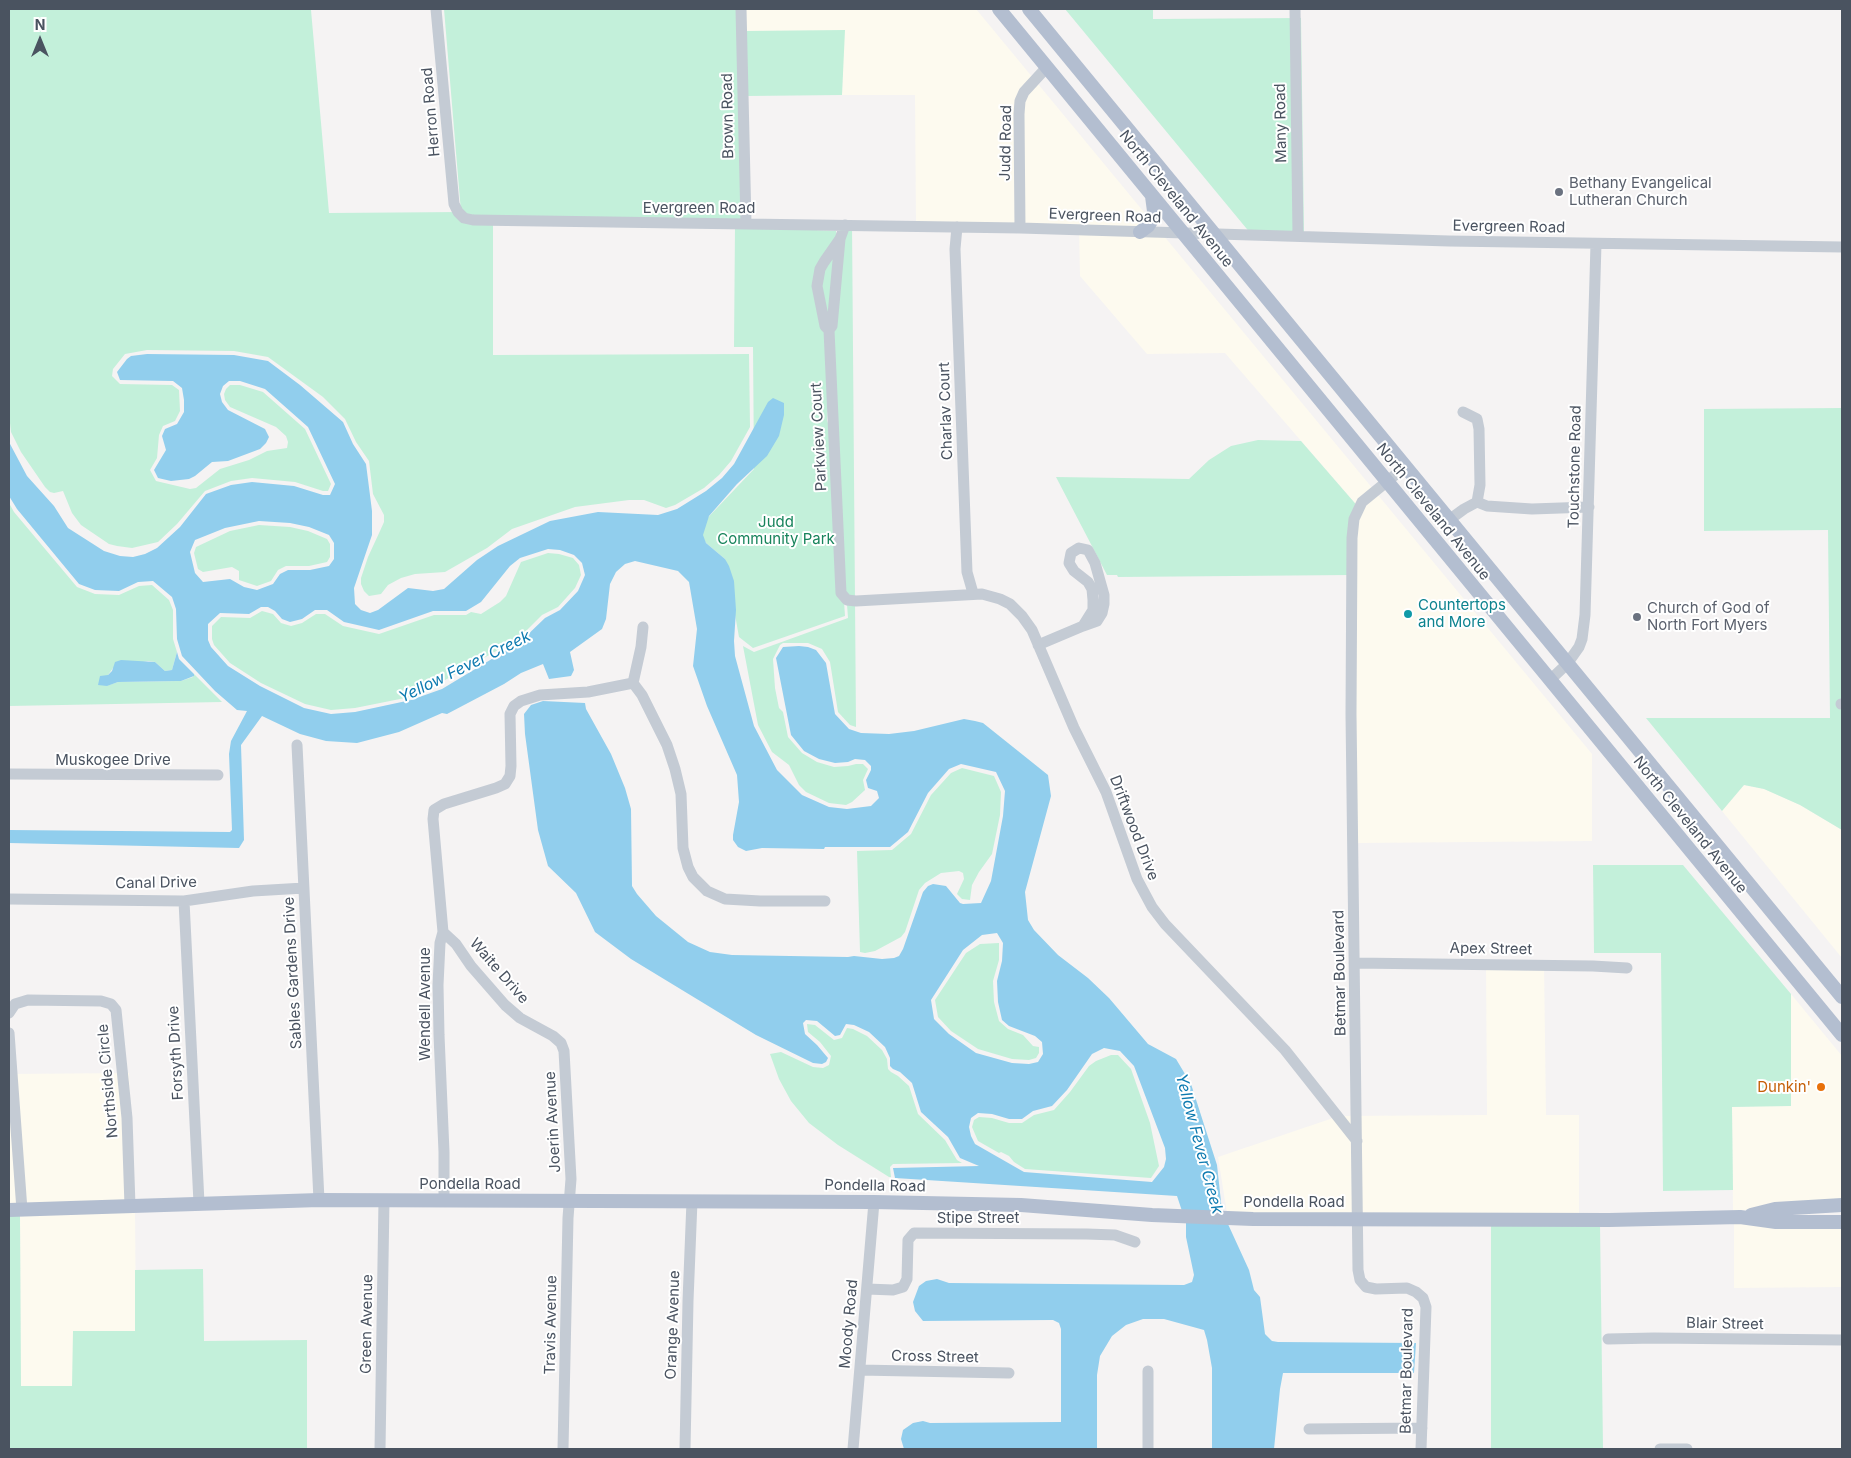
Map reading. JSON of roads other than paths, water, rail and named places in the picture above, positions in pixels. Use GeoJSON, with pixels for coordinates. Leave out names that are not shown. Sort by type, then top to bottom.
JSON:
{"type":"FeatureCollection","features":[{"type":"Feature","properties":{"kind":"main road","name":"North Cleveland Avenue"},"geometry":{"type":"LineString","coordinates":[[999,9],[1842,1035]]}},
{"type":"Feature","properties":{"kind":"main road","name":"North Cleveland Avenue"},"geometry":{"type":"LineString","coordinates":[[1029,9],[1842,997]]}},
{"type":"Feature","properties":{"kind":"main road"},"geometry":{"type":"LineString","coordinates":[[1140,232],[1148,226],[1153,218],[1152,195]]}},
{"type":"Feature","properties":{"kind":"main road"},"geometry":{"type":"LineString","coordinates":[[1293,367],[1312,352]]}},
{"type":"Feature","properties":{"kind":"main road","name":"Pondella Road"},"geometry":{"type":"LineString","coordinates":[[15,1210],[319,1200],[874,1202],[1021,1205],[1152,1215],[1253,1219],[1609,1220],[1740,1217],[1776,1222],[1842,1222]]}},
{"type":"Feature","properties":{"kind":"main road","name":"Pondella Road"},"geometry":{"type":"LineString","coordinates":[[1740,1217],[1775,1209],[1842,1205]]}},
{"type":"Feature","properties":{"kind":"street","name":"Herron Road"},"geometry":{"type":"LineString","coordinates":[[436,9],[454,204],[458,212]]}},
{"type":"Feature","properties":{"kind":"street","name":"Brown Road"},"geometry":{"type":"LineString","coordinates":[[741,9],[746,223]]}},
{"type":"Feature","properties":{"kind":"street","name":"Many Road"},"geometry":{"type":"LineString","coordinates":[[1295,9],[1298,236]]}},
{"type":"Feature","properties":{"kind":"street","name":"Judd Road"},"geometry":{"type":"LineString","coordinates":[[1020,228],[1020,101],[1024,92],[1047,67]]}},
{"type":"Feature","properties":{"kind":"street","name":"Evergreen Road"},"geometry":{"type":"LineString","coordinates":[[458,212],[464,218],[473,220],[1020,228],[1215,235],[1596,244],[1842,247]]}},
{"type":"Feature","properties":{"kind":"street","name":"Parkview Court"},"geometry":{"type":"LineString","coordinates":[[830,330],[825,326],[817,286],[820,269],[840,239],[845,225]]}},
{"type":"Feature","properties":{"kind":"street","name":"Charlav Court"},"geometry":{"type":"LineString","coordinates":[[957,227],[955,249],[967,572],[973,593]]}},
{"type":"Feature","properties":{"kind":"street","name":"Parkview Court"},"geometry":{"type":"LineString","coordinates":[[840,239],[834,316],[830,330],[840,584],[841,593],[847,600]]}},
{"type":"Feature","properties":{"kind":"street","name":"Touchstone Road"},"geometry":{"type":"LineString","coordinates":[[1550,680],[1567,664],[1582,639],[1585,615],[1596,244]]}},
{"type":"Feature","properties":{"kind":"street"},"geometry":{"type":"LineString","coordinates":[[1462,412],[1477,419],[1480,448],[1480,485],[1477,502]]}},
{"type":"Feature","properties":{"kind":"street","name":"Betmar Boulevard"},"geometry":{"type":"LineString","coordinates":[[1406,466],[1362,502],[1354,519],[1352,538],[1351,695],[1358,1270],[1360,1280],[1366,1287],[1376,1289],[1407,1288],[1416,1292],[1422,1298],[1426,1307],[1422,1449]]}},
{"type":"Feature","properties":{"kind":"street"},"geometry":{"type":"LineString","coordinates":[[1477,502],[1487,506],[1532,509],[1589,507]]}},
{"type":"Feature","properties":{"kind":"street"},"geometry":{"type":"LineString","coordinates":[[1449,520],[1477,502]]}},
{"type":"Feature","properties":{"kind":"street"},"geometry":{"type":"LineString","coordinates":[[1038,645],[1097,621],[1102,613],[1104,595],[1094,582]]}},
{"type":"Feature","properties":{"kind":"street","name":"Driftwood Drive"},"geometry":{"type":"LineString","coordinates":[[847,600],[868,601],[973,593],[1000,599],[1016,610],[1028,623],[1074,728],[1106,792],[1134,870],[1152,907],[1165,924],[1285,1050],[1357,1141]]}},
{"type":"Feature","properties":{"kind":"street"},"geometry":{"type":"LineString","coordinates":[[643,627],[641,647],[633,683],[658,729],[673,763],[681,794],[683,848],[693,876],[699,885],[716,896],[734,900],[825,901]]}},
{"type":"Feature","properties":{"kind":"street","name":"Wendell Avenue"},"geometry":{"type":"LineString","coordinates":[[444,1200],[438,1001],[440,943],[443,932],[433,819],[434,810],[444,804],[505,784],[510,776],[511,766],[510,714],[518,703],[530,697],[540,695],[588,692],[633,683]]}},
{"type":"Feature","properties":{"kind":"street","name":"Sables Gardens Drive"},"geometry":{"type":"LineString","coordinates":[[297,745],[319,1200]]}},
{"type":"Feature","properties":{"kind":"street","name":"Muskogee Drive"},"geometry":{"type":"LineString","coordinates":[[9,774],[218,775]]}},
{"type":"Feature","properties":{"kind":"street","name":"Canal Drive"},"geometry":{"type":"LineString","coordinates":[[9,899],[184,900],[253,891],[304,888]]}},
{"type":"Feature","properties":{"kind":"street","name":"Forsyth Drive"},"geometry":{"type":"LineString","coordinates":[[184,900],[199,1203]]}},
{"type":"Feature","properties":{"kind":"street","name":"Waite Drive"},"geometry":{"type":"LineString","coordinates":[[443,932],[456,944],[476,972],[505,1005],[520,1018],[553,1036],[560,1042]]}},
{"type":"Feature","properties":{"kind":"street","name":"Apex Street"},"geometry":{"type":"LineString","coordinates":[[1354,963],[1627,968]]}},
{"type":"Feature","properties":{"kind":"street","name":"Northside Circle"},"geometry":{"type":"LineString","coordinates":[[9,1013],[15,1004],[28,1000],[101,1001],[110,1004],[116,1010],[127,1118],[130,1206]]}},
{"type":"Feature","properties":{"kind":"street"},"geometry":{"type":"LineString","coordinates":[[9,1033],[15,1210]]}},
{"type":"Feature","properties":{"kind":"street","name":"Joerin Avenue"},"geometry":{"type":"LineString","coordinates":[[560,1042],[564,1051],[567,1096],[571,1179],[569,1201]]}},
{"type":"Feature","properties":{"kind":"street","name":"Green Avenue"},"geometry":{"type":"LineString","coordinates":[[380,1449],[384,1200]]}},
{"type":"Feature","properties":{"kind":"street","name":"Travis Avenue"},"geometry":{"type":"LineString","coordinates":[[563,1449],[569,1201]]}},
{"type":"Feature","properties":{"kind":"street","name":"Orange Avenue"},"geometry":{"type":"LineString","coordinates":[[685,1449],[692,1201]]}},
{"type":"Feature","properties":{"kind":"street","name":"Moody Road"},"geometry":{"type":"LineString","coordinates":[[854,1449],[874,1202]]}},
{"type":"Feature","properties":{"kind":"street","name":"Stipe Street"},"geometry":{"type":"LineString","coordinates":[[867,1289],[893,1290],[902,1287],[907,1279],[908,1240],[914,1233],[1115,1235],[1135,1242]]}},
{"type":"Feature","properties":{"kind":"street","name":"Blair Street"},"geometry":{"type":"LineString","coordinates":[[1608,1339],[1842,1340]]}},
{"type":"Feature","properties":{"kind":"street","name":"Cross Street"},"geometry":{"type":"LineString","coordinates":[[860,1370],[1009,1373]]}},
{"type":"Feature","properties":{"kind":"street"},"geometry":{"type":"LineString","coordinates":[[1148,1371],[1148,1449]]}},
{"type":"Feature","properties":{"kind":"street"},"geometry":{"type":"LineString","coordinates":[[1309,1429],[1422,1428]]}},
{"type":"Feature","properties":{"kind":"street"},"geometry":{"type":"LineString","coordinates":[[1660,1449],[1687,1449]]}},
{"type":"Feature","properties":{"kind":"water","name":"Yellow Fever Creek"},"geometry":{"type":"Polygon","coordinates":[[[147,354],[234,355],[268,361],[300,385],[343,422],[353,444],[366,464],[372,511],[372,535],[354,588],[355,604],[361,610],[370,613],[378,610],[408,588],[433,591],[444,589],[477,560],[498,546],[550,521],[598,512],[658,515],[677,509],[706,491],[722,478],[734,464],[768,402],[773,398],[784,403],[784,415],[779,436],[767,456],[737,484],[709,516],[703,535],[706,543],[725,559],[734,581],[736,610],[735,656],[754,726],[777,770],[802,795],[829,807],[847,809],[871,806],[879,798],[877,791],[868,788],[866,780],[871,766],[865,760],[855,759],[848,762],[835,763],[819,759],[804,751],[791,735],[776,658],[783,647],[799,646],[816,650],[826,663],[835,714],[849,729],[861,733],[889,734],[914,731],[964,719],[975,721],[983,723],[1048,775],[1051,796],[1025,892],[1028,920],[1034,930],[1058,955],[1088,978],[1109,998],[1148,1044],[1176,1059],[1191,1084],[1217,1165],[1222,1211],[1249,1270],[1254,1290],[1260,1297],[1265,1334],[1272,1341],[1278,1342],[1416,1343],[1414,1373],[1283,1373],[1274,1449],[1212,1449],[1212,1368],[1204,1330],[1164,1319],[1143,1319],[1126,1325],[1112,1336],[1100,1356],[1097,1375],[1097,1449],[904,1449],[901,1439],[903,1430],[913,1423],[923,1421],[930,1423],[1061,1422],[1061,1329],[1059,1323],[1053,1320],[923,1321],[915,1311],[913,1302],[919,1286],[926,1281],[937,1279],[949,1283],[1184,1285],[1192,1282],[1194,1275],[1186,1237],[1186,1223],[1177,1196],[895,1178],[893,1168],[979,1166],[960,1158],[948,1137],[921,1112],[912,1083],[890,1066],[890,1058],[885,1047],[869,1032],[854,1025],[846,1024],[840,1035],[835,1036],[817,1021],[806,1020],[803,1023],[805,1034],[828,1058],[822,1064],[813,1063],[756,1035],[631,959],[595,932],[576,893],[548,866],[538,830],[524,714],[531,705],[543,701],[585,703],[586,709],[611,754],[625,788],[631,809],[632,886],[656,916],[688,942],[710,952],[732,955],[894,958],[899,956],[903,949],[923,892],[928,886],[933,884],[946,886],[963,904],[981,903],[991,881],[1003,816],[1005,791],[996,772],[961,764],[949,769],[928,793],[908,832],[890,847],[762,848],[746,851],[738,847],[733,840],[739,802],[737,775],[707,706],[693,666],[697,629],[689,582],[678,571],[635,561],[625,564],[616,572],[610,584],[606,619],[602,629],[570,652],[574,670],[571,676],[549,679],[543,664],[521,673],[447,714],[442,713],[399,732],[357,743],[326,741],[300,734],[262,716],[241,745],[244,840],[239,848],[9,843],[9,830],[230,832],[232,830],[229,754],[231,741],[247,711],[237,710],[215,691],[182,656],[177,639],[176,609],[172,597],[153,581],[138,582],[119,591],[95,590],[79,584],[17,509],[9,496],[9,442],[27,476],[54,506],[68,528],[104,551],[120,556],[133,557],[157,548],[180,527],[206,494],[231,485],[252,482],[294,486],[323,495],[330,495],[335,484],[308,427],[265,389],[240,381],[229,381],[223,386],[220,394],[222,402],[228,410],[265,429],[269,437],[266,443],[260,449],[228,461],[212,462],[189,479],[171,481],[158,478],[154,470],[166,450],[162,436],[165,429],[177,424],[184,412],[182,388],[173,381],[120,380],[117,372],[131,356],[147,354]],[[259,521],[225,528],[195,540],[190,552],[195,573],[203,582],[230,579],[244,587],[257,590],[273,584],[280,574],[288,570],[310,570],[329,566],[334,559],[334,543],[329,535],[309,527],[290,523],[259,521]],[[548,549],[520,558],[510,566],[481,602],[466,611],[433,611],[379,630],[344,622],[327,610],[315,610],[302,619],[290,622],[282,619],[275,611],[268,607],[261,607],[249,614],[220,613],[208,624],[208,640],[211,647],[228,666],[260,686],[304,708],[331,714],[355,712],[411,700],[442,689],[520,642],[545,618],[560,610],[578,591],[585,575],[582,563],[574,555],[560,550],[548,549]],[[997,933],[982,935],[963,950],[931,1000],[934,1019],[949,1034],[976,1053],[1012,1063],[1029,1064],[1038,1062],[1043,1054],[1042,1042],[1035,1036],[1009,1026],[1002,1020],[998,1002],[997,981],[1002,961],[1003,943],[997,933]],[[1104,1048],[1092,1054],[1067,1090],[1052,1106],[1033,1111],[1022,1119],[1009,1119],[992,1114],[978,1113],[971,1118],[969,1127],[975,1144],[1024,1172],[1152,1182],[1164,1167],[1166,1159],[1165,1148],[1134,1066],[1120,1051],[1104,1048]]]}},
{"type":"Feature","properties":{"kind":"water"},"geometry":{"type":"Polygon","coordinates":[[[177,652],[179,659],[194,676],[181,681],[118,682],[107,686],[98,685],[100,676],[108,675],[112,671],[115,662],[121,660],[155,662],[165,671],[172,670],[177,652]]]}},
{"type":"Feature","properties":{"kind":"place","name":"Bethany Evangelical Lutheran Church"},"geometry":{"type":"Point","coordinates":[1559,192]}},
{"type":"Feature","properties":{"kind":"place","name":"Countertops and More"},"geometry":{"type":"Point","coordinates":[1408,614]}},
{"type":"Feature","properties":{"kind":"place","name":"Church of God of North Fort Myers"},"geometry":{"type":"Point","coordinates":[1637,617]}},
{"type":"Feature","properties":{"kind":"place","name":"Dunkin'"},"geometry":{"type":"Point","coordinates":[1821,1087]}},
{"type":"Feature","properties":{"kind":"park label","name":"Judd Community Park"},"geometry":{"type":"Point","coordinates":[776,530]}}]}
